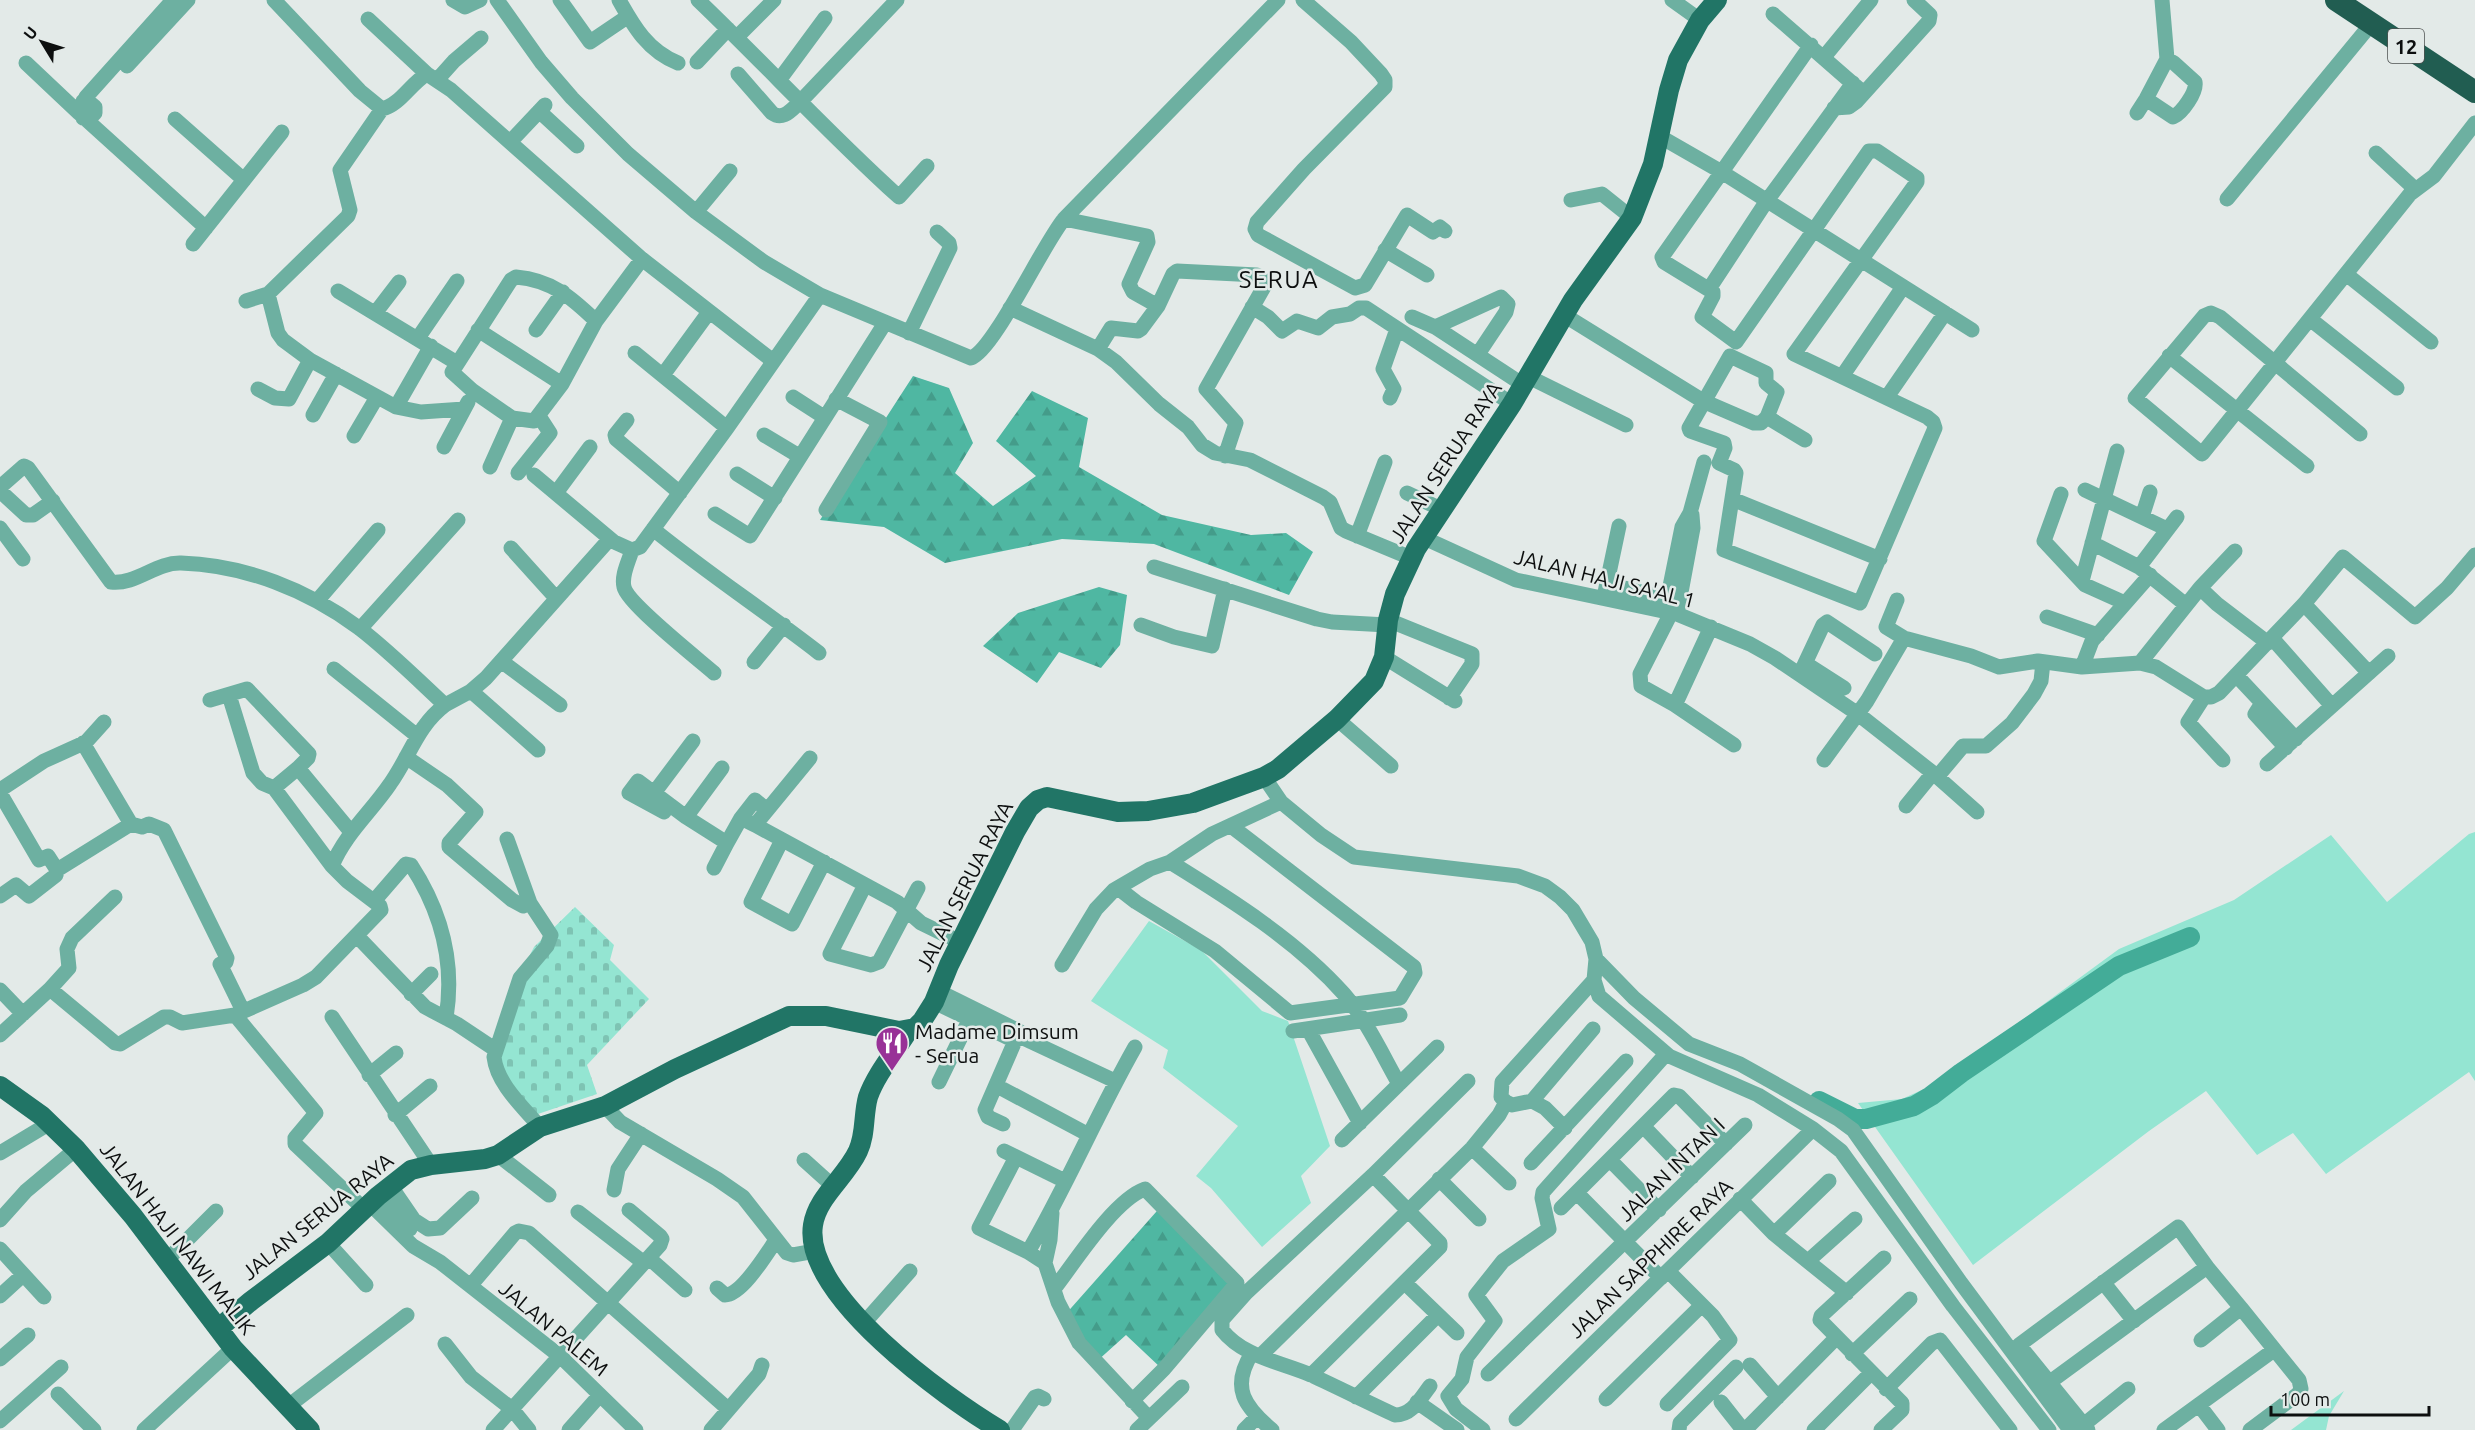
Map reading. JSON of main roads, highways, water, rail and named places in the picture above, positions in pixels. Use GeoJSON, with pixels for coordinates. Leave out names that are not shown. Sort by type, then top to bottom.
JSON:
{"type":"FeatureCollection","features":[{"type":"Feature","properties":{"kind":"highway","name":"12"},"geometry":{"type":"LineString","coordinates":[[2336,0],[2475,92]]}},
{"type":"Feature","properties":{"kind":"highway","name":"12"},"geometry":{"type":"LineString","coordinates":[[2360,0],[2475,78]]}},
{"type":"Feature","properties":{"kind":"main road","name":"JALAN SERUA RAYA"},"geometry":{"type":"LineString","coordinates":[[219,1328],[251,1300],[328,1244],[411,1170],[498,1155],[540,1128],[605,1106],[675,1069],[789,1016],[826,1016],[908,1031],[922,1021],[936,997],[960,942],[1015,832],[1029,808],[1038,800],[1047,797],[1118,812],[1148,811],[1193,802],[1264,777],[1298,753],[1337,719],[1374,681],[1384,657],[1388,622],[1395,594],[1422,537],[1512,404],[1564,315],[1632,218],[1649,179],[1678,60],[1700,20],[1717,0]]}},
{"type":"Feature","properties":{"kind":"main road"},"geometry":{"type":"LineString","coordinates":[[908,1031],[873,1086],[868,1098],[858,1150],[815,1214],[812,1230],[815,1251],[830,1285],[864,1323],[905,1361],[971,1412],[1000,1430]]}},
{"type":"Feature","properties":{"kind":"main road","name":"JALAN HAJI NAWI MALIK"},"geometry":{"type":"LineString","coordinates":[[0,1086],[50,1123],[76,1149],[133,1216],[233,1348],[310,1430]]}},
{"type":"Feature","properties":{"kind":"waterway"},"geometry":{"type":"LineString","coordinates":[[1819,1101],[1855,1119],[1866,1119],[1914,1106],[2119,966],[2190,937]]}},
{"type":"Feature","properties":{"kind":"place","name":"Madame Dimsum - Serua"},"geometry":{"type":"Point","coordinates":[892,1072]}},
{"type":"Feature","properties":{"kind":"district","name":"SERUA"},"geometry":{"type":"Point","coordinates":[1279,279]}}]}
